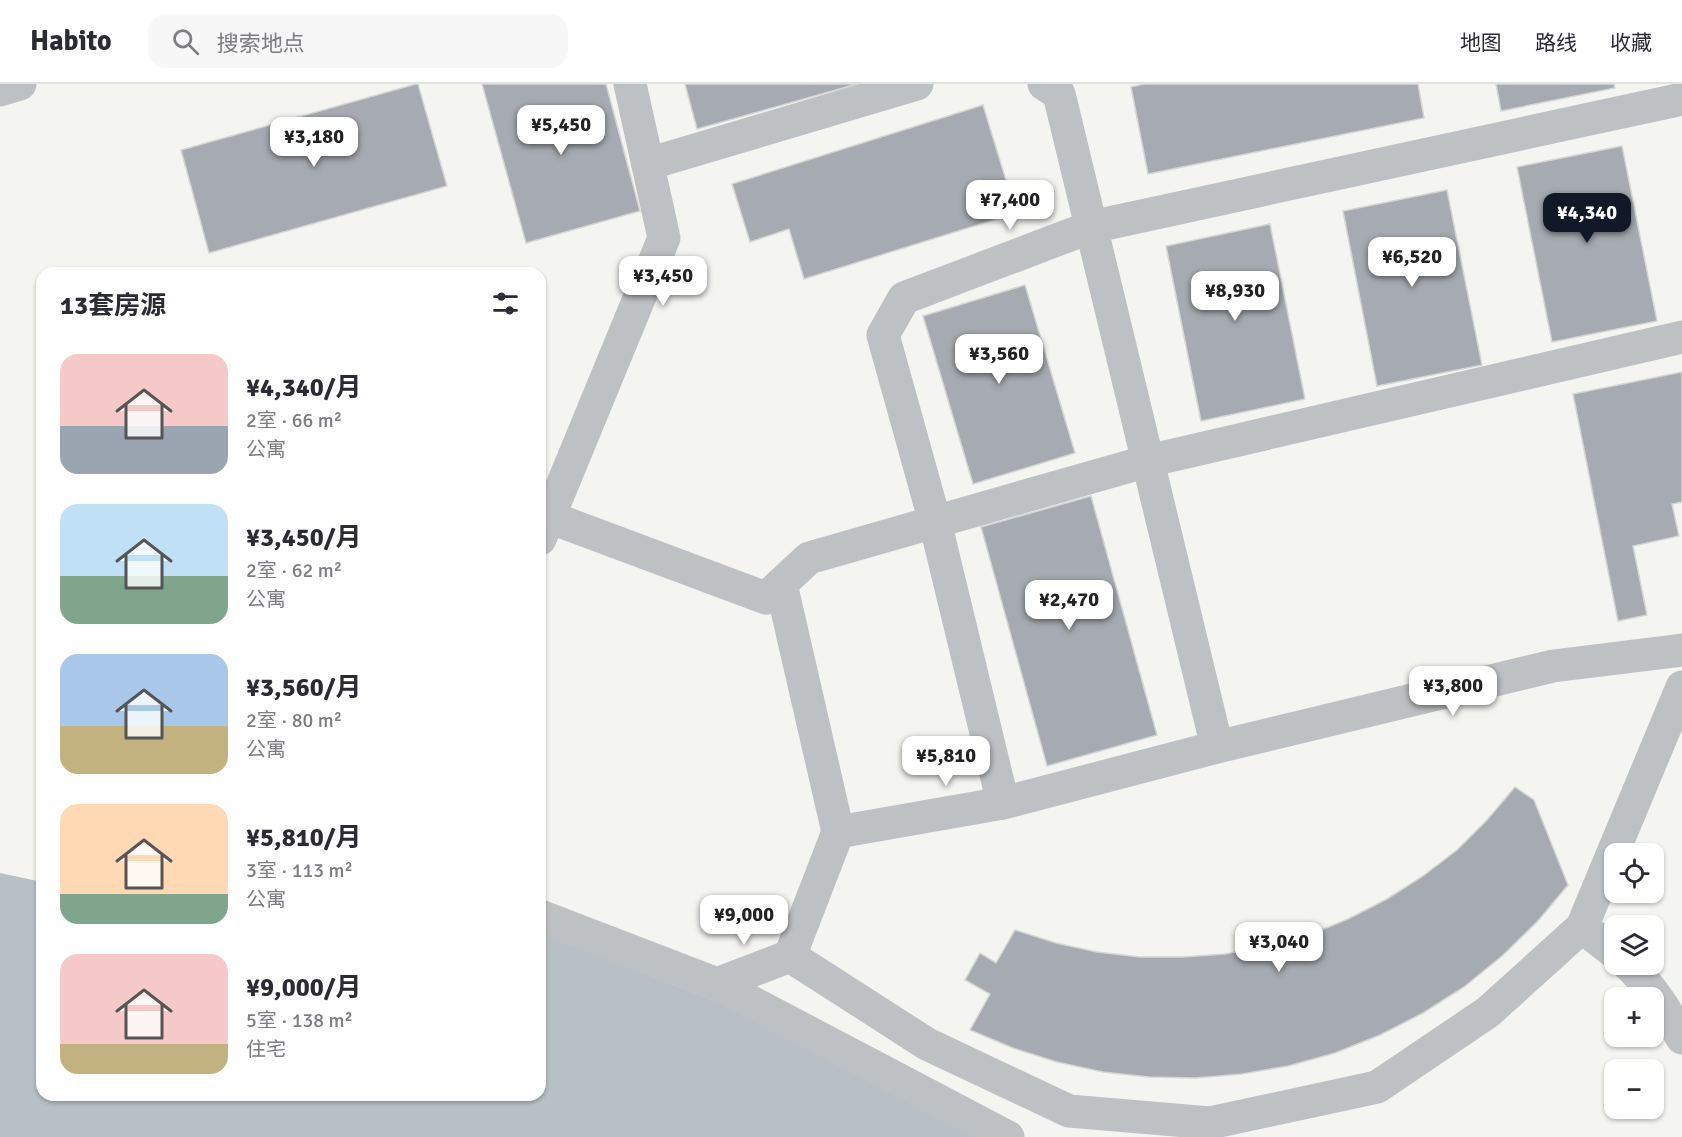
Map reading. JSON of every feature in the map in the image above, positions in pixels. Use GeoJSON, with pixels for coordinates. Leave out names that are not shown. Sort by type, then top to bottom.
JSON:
{"type":"FeatureCollection","features":[{"type":"Feature","properties":{"kind":"street"},"geometry":{"type":"LineString","coordinates":[[0,90],[20,84]]}},
{"type":"Feature","properties":{"kind":"street"},"geometry":{"type":"LineString","coordinates":[[546,523],[664,238],[630,84]]}},
{"type":"Feature","properties":{"kind":"street"},"geometry":{"type":"LineString","coordinates":[[648,164],[917,84]]}},
{"type":"Feature","properties":{"kind":"street"},"geometry":{"type":"LineString","coordinates":[[1044,84],[1059,94],[1217,747]]}},
{"type":"Feature","properties":{"kind":"street"},"geometry":{"type":"LineString","coordinates":[[1003,803],[935,522],[883,335],[904,298],[1091,227],[1682,99]]}},
{"type":"Feature","properties":{"kind":"street"},"geometry":{"type":"LineString","coordinates":[[546,529],[765,598],[808,558],[1148,461],[1682,337]]}},
{"type":"Feature","properties":{"kind":"street"},"geometry":{"type":"LineString","coordinates":[[717,984],[790,956],[838,832],[781,584]]}},
{"type":"Feature","properties":{"kind":"street"},"geometry":{"type":"LineString","coordinates":[[838,832],[1003,803],[1217,747],[1553,666],[1682,650]]}},
{"type":"Feature","properties":{"kind":"street"},"geometry":{"type":"LineString","coordinates":[[790,956],[927,1044],[1069,1112],[1210,1123],[1377,1087],[1488,1012],[1582,927],[1682,687]]}},
{"type":"Feature","properties":{"kind":"street"},"geometry":{"type":"LineString","coordinates":[[546,918],[717,984],[1008,1137]]}},
{"type":"Feature","properties":{"kind":"street"},"geometry":{"type":"LineString","coordinates":[[1582,927],[1604,944]]}},
{"type":"Feature","properties":{"kind":"street"},"geometry":{"type":"LineString","coordinates":[[1638,975],[1652,990],[1682,1038]]}},
{"type":"Feature","properties":{"kind":"shaded area"},"geometry":{"type":"Polygon","coordinates":[[[0,873],[36,881],[36,1101],[546,1101],[546,935],[762,1019],[978,1137],[0,1137],[0,873]]]}},
{"type":"Feature","properties":{"kind":"building"},"geometry":{"type":"Polygon","coordinates":[[[418,84],[447,186],[209,253],[181,150],[418,84]]]}},
{"type":"Feature","properties":{"kind":"building"},"geometry":{"type":"Polygon","coordinates":[[[482,84],[606,84],[640,211],[526,243],[482,84]]]}},
{"type":"Feature","properties":{"kind":"building"},"geometry":{"type":"Polygon","coordinates":[[[685,84],[857,84],[697,129],[685,84]]]}},
{"type":"Feature","properties":{"kind":"building"},"geometry":{"type":"Polygon","coordinates":[[[1144,84],[1418,84],[1424,118],[1148,174],[1131,87],[1144,84]]]}},
{"type":"Feature","properties":{"kind":"building"},"geometry":{"type":"Polygon","coordinates":[[[1496,84],[1614,84],[1615,88],[1501,111],[1496,84]]]}},
{"type":"Feature","properties":{"kind":"building"},"geometry":{"type":"Polygon","coordinates":[[[983,105],[1016,213],[804,279],[789,229],[750,242],[732,184],[983,105]]]}},
{"type":"Feature","properties":{"kind":"building"},"geometry":{"type":"Polygon","coordinates":[[[1622,146],[1657,321],[1552,342],[1517,167],[1622,146]]]}},
{"type":"Feature","properties":{"kind":"building"},"geometry":{"type":"Polygon","coordinates":[[[1447,190],[1482,365],[1377,386],[1343,211],[1447,190]]]}},
{"type":"Feature","properties":{"kind":"building"},"geometry":{"type":"Polygon","coordinates":[[[1270,224],[1305,399],[1201,421],[1166,246],[1270,224]]]}},
{"type":"Feature","properties":{"kind":"building"},"geometry":{"type":"Polygon","coordinates":[[[1025,285],[1075,453],[973,484],[923,316],[1025,285]]]}},
{"type":"Feature","properties":{"kind":"building"},"geometry":{"type":"Polygon","coordinates":[[[1682,372],[1682,502],[1672,504],[1679,536],[1633,546],[1647,615],[1618,621],[1573,394],[1682,372]]]}},
{"type":"Feature","properties":{"kind":"building"},"geometry":{"type":"Polygon","coordinates":[[[1091,496],[1157,735],[1047,766],[981,527],[1091,496]]]}},
{"type":"Feature","properties":{"kind":"building"},"geometry":{"type":"Polygon","coordinates":[[[1515,787],[1534,800],[1568,885],[1537,922],[1502,956],[1464,987],[1423,1013],[1380,1035],[1335,1053],[1288,1066],[1242,1074],[1196,1078],[1149,1077],[1103,1072],[1057,1062],[1013,1048],[970,1030],[990,994],[965,980],[980,953],[996,963],[1015,930],[1056,943],[1097,952],[1140,957],[1225,954],[1309,935],[1348,919],[1387,899],[1423,876],[1457,850],[1515,787]]]}}]}
